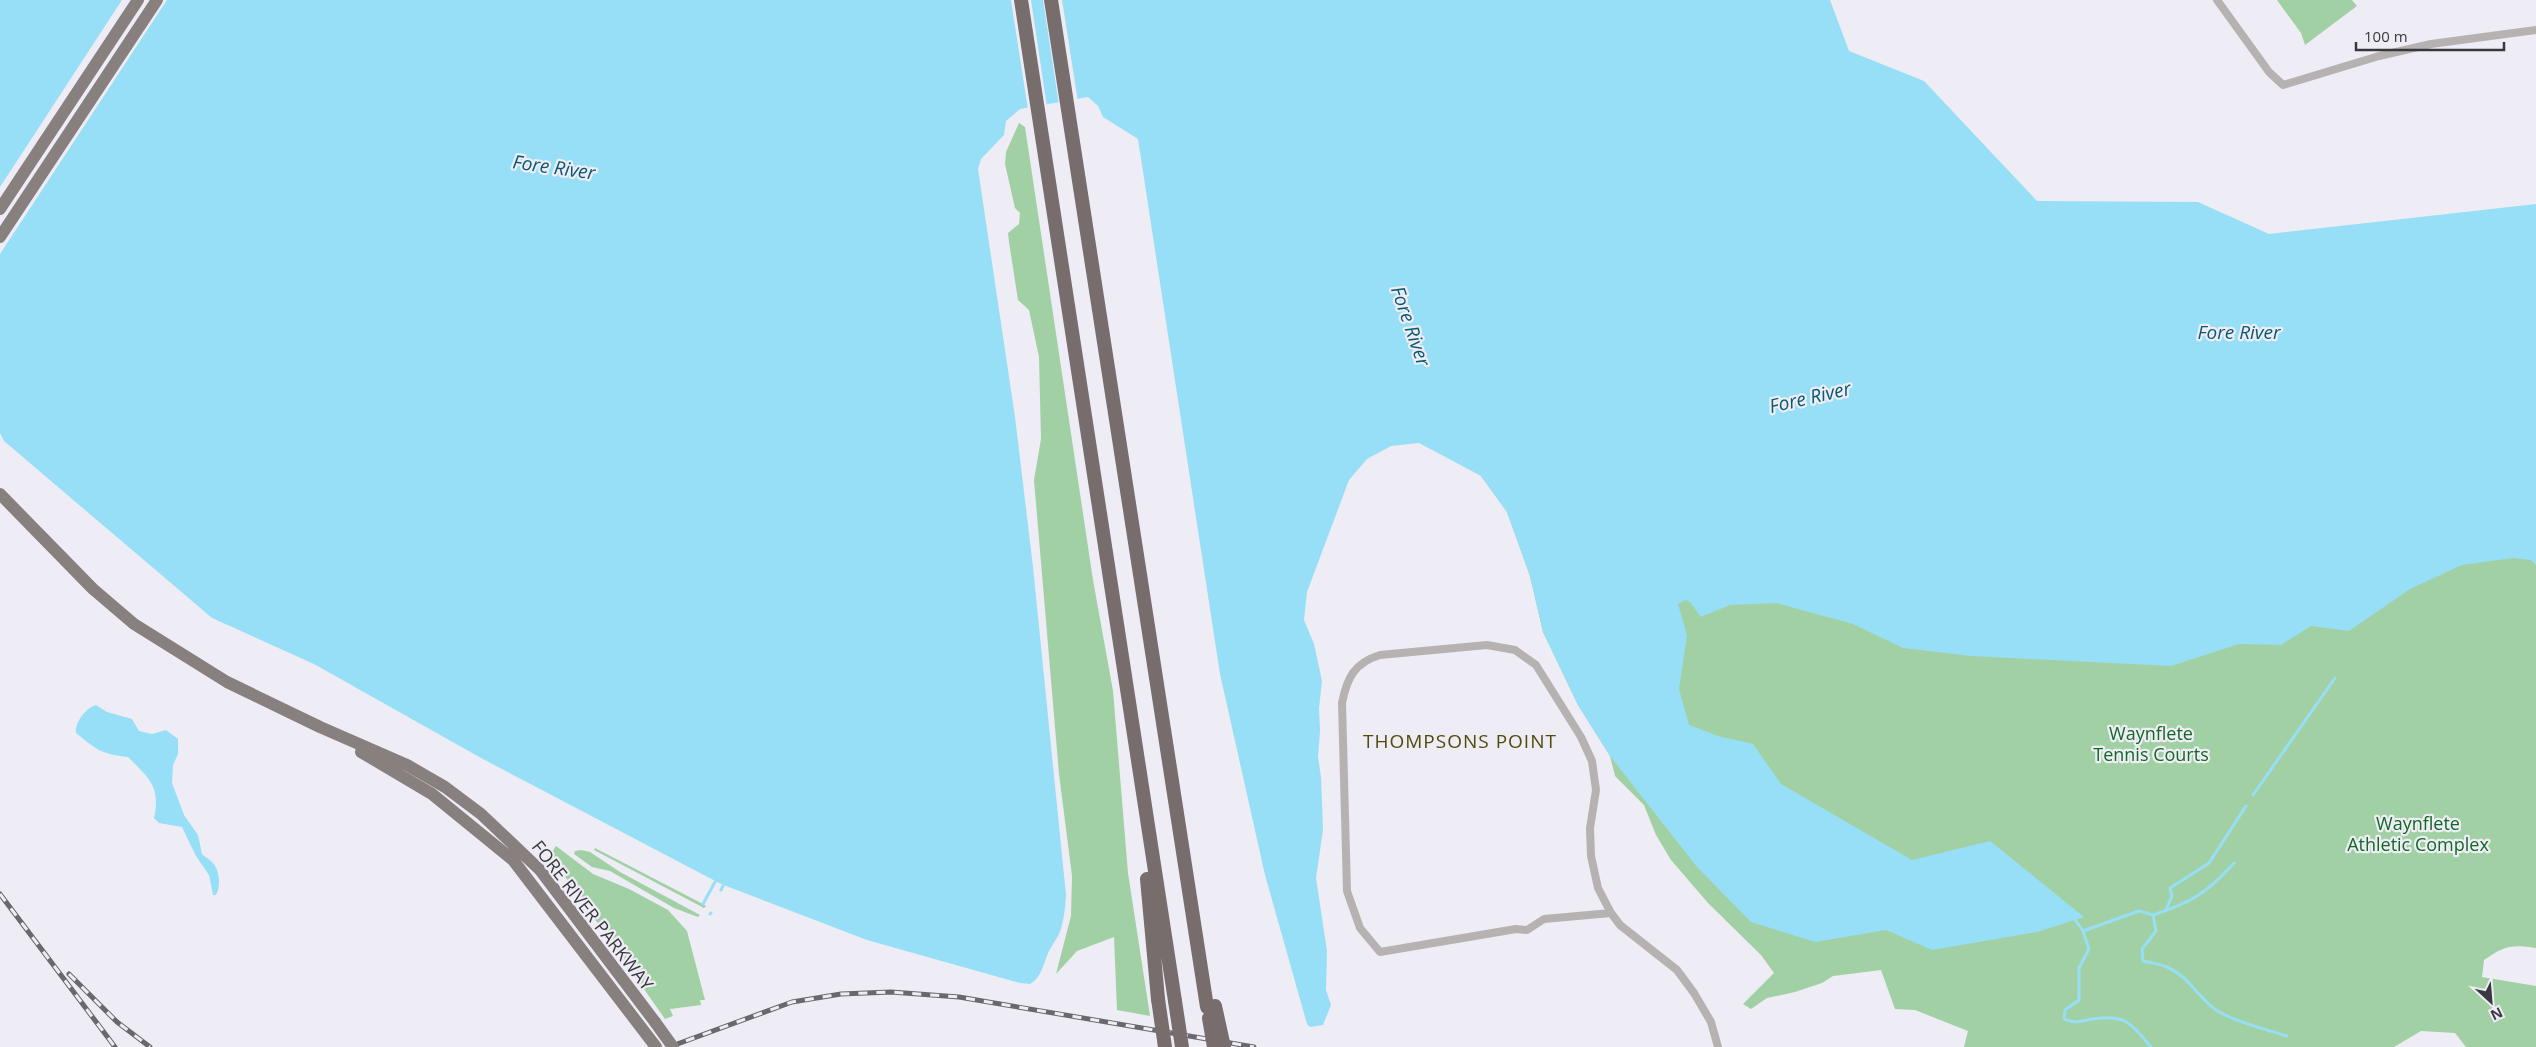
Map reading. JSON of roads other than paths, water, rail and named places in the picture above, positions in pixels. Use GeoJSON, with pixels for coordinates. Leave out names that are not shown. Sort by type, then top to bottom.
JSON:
{"type":"FeatureCollection","features":[{"type":"Feature","properties":{"kind":"highway"},"geometry":{"type":"LineString","coordinates":[[1021,0],[1137,768],[1182,1047]]}},
{"type":"Feature","properties":{"kind":"highway"},"geometry":{"type":"LineString","coordinates":[[1051,0],[1194,924],[1211,1006],[1224,1047]]}},
{"type":"Feature","properties":{"kind":"highway"},"geometry":{"type":"LineString","coordinates":[[1137,768],[1158,999],[1165,1047]]}},
{"type":"Feature","properties":{"kind":"highway"},"geometry":{"type":"LineString","coordinates":[[1211,1006],[1214,1047]]}},
{"type":"Feature","properties":{"kind":"main road"},"geometry":{"type":"LineString","coordinates":[[0,209],[138,0]]}},
{"type":"Feature","properties":{"kind":"main road"},"geometry":{"type":"LineString","coordinates":[[0,236],[157,0]]}},
{"type":"Feature","properties":{"kind":"main road","name":"FORE RIVER PARKWAY"},"geometry":{"type":"LineString","coordinates":[[0,494],[93,589],[134,624],[227,682],[320,727],[408,766],[438,783],[481,814],[510,839],[540,870],[649,1025],[673,1047]]}},
{"type":"Feature","properties":{"kind":"main road","name":"FORE RIVER PARKWAY"},"geometry":{"type":"LineString","coordinates":[[649,1025],[656,1047]]}},
{"type":"Feature","properties":{"kind":"street"},"geometry":{"type":"LineString","coordinates":[[2218,0],[2269,72],[2283,85],[2379,56],[2431,44],[2536,30]]}},
{"type":"Feature","properties":{"kind":"street"},"geometry":{"type":"LineString","coordinates":[[1611,914],[1544,919],[1527,930],[1516,929],[1380,952],[1360,928],[1346,891],[1342,703],[1346,682],[1353,671],[1366,660],[1380,655],[1487,646],[1515,650],[1536,665],[1559,705],[1581,737],[1592,761],[1596,790],[1590,828],[1591,856],[1598,888],[1611,914],[1620,924],[1677,970],[1702,1004],[1711,1022],[1718,1047]]}},
{"type":"Feature","properties":{"kind":"water","name":"Fore River"},"geometry":{"type":"Polygon","coordinates":[[[0,0],[1830,0],[1849,51],[1924,81],[2037,201],[2198,202],[2269,234],[2536,204],[2536,565],[2531,560],[2513,558],[2462,565],[2410,589],[2349,631],[2311,626],[2281,645],[2239,644],[2171,666],[1971,656],[1903,648],[1853,624],[1776,603],[1730,605],[1701,617],[1690,602],[1686,600],[1678,604],[1687,635],[1679,689],[1689,725],[1718,736],[1753,744],[1781,784],[1912,860],[1990,841],[2084,917],[2037,932],[1932,950],[1886,930],[1815,942],[1751,922],[1697,867],[1610,756],[1578,705],[1543,632],[1530,576],[1507,512],[1481,476],[1419,443],[1391,446],[1367,459],[1349,480],[1307,592],[1304,620],[1314,644],[1322,681],[1319,708],[1318,757],[1321,777],[1323,830],[1316,878],[1327,951],[1326,990],[1331,1005],[1323,1025],[1310,1027],[1307,1024],[1265,875],[1220,674],[1138,139],[1103,117],[1098,106],[1088,97],[1020,109],[1006,121],[1004,135],[981,159],[978,169],[1015,417],[1033,567],[1066,895],[1061,929],[1049,951],[1040,974],[1030,984],[1020,983],[867,940],[721,884],[481,758],[314,664],[212,618],[4,441],[0,433],[0,0]]]}},
{"type":"Feature","properties":{"kind":"water"},"geometry":{"type":"Polygon","coordinates":[[[96,705],[107,712],[132,719],[139,731],[152,734],[166,730],[178,739],[178,754],[173,765],[172,783],[184,815],[198,835],[202,854],[217,869],[219,883],[216,895],[213,895],[209,875],[196,856],[182,827],[159,823],[154,818],[156,798],[152,784],[142,771],[128,757],[99,750],[76,733],[77,725],[82,716],[92,706],[96,705]]]}},
{"type":"Feature","properties":{"kind":"waterway"},"geometry":{"type":"LineString","coordinates":[[2253,795],[2335,678]]}},
{"type":"Feature","properties":{"kind":"waterway"},"geometry":{"type":"LineString","coordinates":[[2166,910],[2172,896],[2170,888],[2209,863],[2246,806]]}},
{"type":"Feature","properties":{"kind":"waterway"},"geometry":{"type":"LineString","coordinates":[[2153,915],[2198,896],[2234,863]]}},
{"type":"Feature","properties":{"kind":"waterway"},"geometry":{"type":"LineString","coordinates":[[703,904],[715,882]]}},
{"type":"Feature","properties":{"kind":"waterway"},"geometry":{"type":"LineString","coordinates":[[721,890],[723,886]]}},
{"type":"Feature","properties":{"kind":"waterway"},"geometry":{"type":"LineString","coordinates":[[2083,931],[2139,911],[2153,915],[2156,931],[2142,949],[2143,961],[2163,966],[2176,972],[2207,1003],[2221,1013],[2245,1023],[2287,1036]]}},
{"type":"Feature","properties":{"kind":"waterway"},"geometry":{"type":"LineString","coordinates":[[2074,918],[2083,931],[2089,949],[2079,968],[2079,1000],[2065,1010],[2064,1019],[2076,1022],[2109,1017],[2117,1018],[2136,1030],[2151,1047]]}},
{"type":"Feature","properties":{"kind":"railway"},"geometry":{"type":"LineString","coordinates":[[0,894],[115,1047]]}},
{"type":"Feature","properties":{"kind":"railway"},"geometry":{"type":"LineString","coordinates":[[69,974],[117,1022],[150,1047]]}},
{"type":"Feature","properties":{"kind":"railway"},"geometry":{"type":"LineString","coordinates":[[669,1047],[792,1002],[841,994],[891,992],[959,997],[1254,1047]]}},
{"type":"Feature","properties":{"kind":"district","name":"THOMPSONS POINT"},"geometry":{"type":"Point","coordinates":[1460,741]}},
{"type":"Feature","properties":{"kind":"park label","name":"Waynflete Tennis Courts"},"geometry":{"type":"Point","coordinates":[2151,743]}},
{"type":"Feature","properties":{"kind":"park label","name":"Waynflete Athletic Complex"},"geometry":{"type":"Point","coordinates":[2418,833]}}]}
